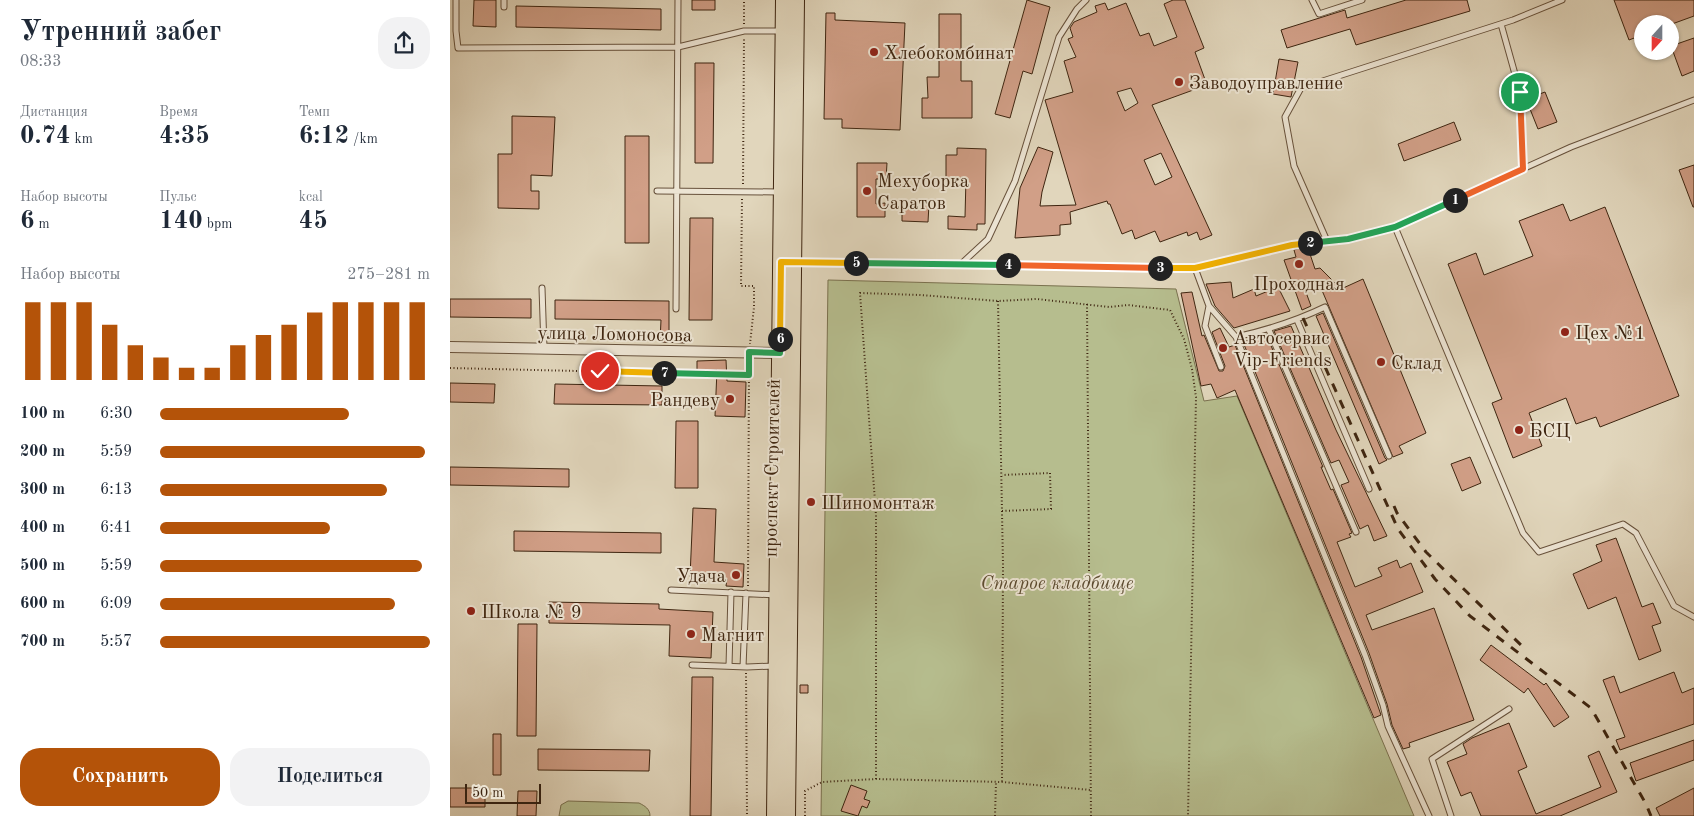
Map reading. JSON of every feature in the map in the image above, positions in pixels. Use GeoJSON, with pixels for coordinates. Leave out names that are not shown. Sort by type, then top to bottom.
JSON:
{"type":"FeatureCollection","features":[{"type":"Feature","properties":{"kind":"main road","name":"проспект Строителей"},"geometry":{"type":"LineString","coordinates":[[775,816],[780,353],[787,262],[782,192],[784,0]]}},
{"type":"Feature","properties":{"kind":"main road","name":"проспект Строителей"},"geometry":{"type":"LineString","coordinates":[[787,816],[787,262],[796,0]]}},
{"type":"Feature","properties":{"kind":"street","name":"улица Ломоносова"},"geometry":{"type":"LineString","coordinates":[[450,347],[780,353]]}},
{"type":"Feature","properties":{"kind":"lane"},"geometry":{"type":"LineString","coordinates":[[456,0],[458,48],[678,46],[744,31],[784,31]]}},
{"type":"Feature","properties":{"kind":"lane"},"geometry":{"type":"LineString","coordinates":[[504,0],[504,7]]}},
{"type":"Feature","properties":{"kind":"lane"},"geometry":{"type":"LineString","coordinates":[[676,309],[678,0]]}},
{"type":"Feature","properties":{"kind":"lane"},"geometry":{"type":"LineString","coordinates":[[960,264],[988,240],[1015,181],[1059,37],[1077,9],[1086,0]]}},
{"type":"Feature","properties":{"kind":"lane"},"geometry":{"type":"LineString","coordinates":[[1312,0],[1319,14],[1362,0]]}},
{"type":"Feature","properties":{"kind":"lane"},"geometry":{"type":"LineString","coordinates":[[1326,241],[1294,166],[1285,117],[1301,88],[1501,24],[1562,0]]}},
{"type":"Feature","properties":{"kind":"lane"},"geometry":{"type":"LineString","coordinates":[[1501,24],[1520,92],[1523,169]]}},
{"type":"Feature","properties":{"kind":"lane"},"geometry":{"type":"LineString","coordinates":[[787,262],[1195,268],[1292,245],[1348,239],[1395,227],[1571,147],[1694,100]]}},
{"type":"Feature","properties":{"kind":"lane"},"geometry":{"type":"LineString","coordinates":[[657,191],[782,192]]}},
{"type":"Feature","properties":{"kind":"lane"},"geometry":{"type":"LineString","coordinates":[[1395,227],[1523,533],[1539,552],[1623,524],[1636,533],[1674,606],[1694,616]]}},
{"type":"Feature","properties":{"kind":"lane"},"geometry":{"type":"LineString","coordinates":[[1195,268],[1210,306],[1236,337],[1365,655],[1383,705],[1388,726],[1429,816]]}},
{"type":"Feature","properties":{"kind":"lane"},"geometry":{"type":"LineString","coordinates":[[542,288],[544,349]]}},
{"type":"Feature","properties":{"kind":"lane"},"geometry":{"type":"LineString","coordinates":[[1210,306],[1206,314],[1204,326],[1221,367]]}},
{"type":"Feature","properties":{"kind":"lane"},"geometry":{"type":"LineString","coordinates":[[1236,337],[1269,330],[1325,307],[1389,456]]}},
{"type":"Feature","properties":{"kind":"lane"},"geometry":{"type":"LineString","coordinates":[[1297,320],[1368,489]]}},
{"type":"Feature","properties":{"kind":"lane"},"geometry":{"type":"LineString","coordinates":[[1269,330],[1356,532]]}},
{"type":"Feature","properties":{"kind":"lane"},"geometry":{"type":"LineString","coordinates":[[671,590],[777,595]]}},
{"type":"Feature","properties":{"kind":"lane"},"geometry":{"type":"LineString","coordinates":[[729,666],[731,592]]}},
{"type":"Feature","properties":{"kind":"lane"},"geometry":{"type":"LineString","coordinates":[[745,667],[747,593]]}},
{"type":"Feature","properties":{"kind":"lane"},"geometry":{"type":"LineString","coordinates":[[692,665],[776,666]]}},
{"type":"Feature","properties":{"kind":"lane"},"geometry":{"type":"LineString","coordinates":[[1451,816],[1432,759],[1509,709]]}},
{"type":"Feature","properties":{"kind":"path"},"geometry":{"type":"LineString","coordinates":[[744,0],[741,286],[754,286],[754,307],[749,352],[747,593]]}},
{"type":"Feature","properties":{"kind":"path"},"geometry":{"type":"LineString","coordinates":[[876,779],[876,516],[860,293],[998,301],[1037,299],[1109,307],[1128,305],[1170,310],[1184,339],[1192,370],[1196,397],[1188,816]]}},
{"type":"Feature","properties":{"kind":"path"},"geometry":{"type":"LineString","coordinates":[[998,301],[1002,511],[1002,782]]}},
{"type":"Feature","properties":{"kind":"path"},"geometry":{"type":"LineString","coordinates":[[1087,304],[1091,816]]}},
{"type":"Feature","properties":{"kind":"path"},"geometry":{"type":"LineString","coordinates":[[450,368],[749,375]]}},
{"type":"Feature","properties":{"kind":"path"},"geometry":{"type":"LineString","coordinates":[[1001,475],[1050,473],[1051,509],[1002,511]]}},
{"type":"Feature","properties":{"kind":"path"},"geometry":{"type":"LineString","coordinates":[[745,667],[747,816]]}},
{"type":"Feature","properties":{"kind":"path"},"geometry":{"type":"LineString","coordinates":[[805,816],[805,791],[822,782],[876,779],[1002,782],[1091,790]]}},
{"type":"Feature","properties":{"kind":"path"},"geometry":{"type":"LineString","coordinates":[[995,816],[996,782]]}},
{"type":"Feature","properties":{"kind":"green space","name":"Старое кладбище"},"geometry":{"type":"Polygon","coordinates":[[[828,280],[1176,289],[1204,401],[1237,396],[1414,816],[821,816],[828,280]]]}},
{"type":"Feature","properties":{"kind":"green space"},"geometry":{"type":"Polygon","coordinates":[[[568,801],[639,803],[647,808],[650,816],[559,816],[561,805],[568,801]]]}},
{"type":"Feature","properties":{"kind":"building"},"geometry":{"type":"Polygon","coordinates":[[[474,0],[496,0],[496,27],[473,26],[474,0]]]}},
{"type":"Feature","properties":{"kind":"building"},"geometry":{"type":"Polygon","coordinates":[[[692,0],[715,0],[715,10],[692,10],[692,0]]]}},
{"type":"Feature","properties":{"kind":"building"},"geometry":{"type":"Polygon","coordinates":[[[1027,0],[1050,7],[1032,74],[1023,71],[1010,118],[995,114],[1027,0]]]}},
{"type":"Feature","properties":{"kind":"building"},"geometry":{"type":"Polygon","coordinates":[[[1173,0],[1185,0],[1204,48],[1195,52],[1207,85],[1152,105],[1212,235],[1200,240],[1197,232],[1188,236],[1187,232],[1160,242],[1155,231],[1135,239],[1132,230],[1122,234],[1107,201],[1070,212],[1071,224],[1060,225],[1060,235],[1015,238],[1020,188],[1038,147],[1053,152],[1040,206],[1076,205],[1045,100],[1073,92],[1064,61],[1076,57],[1068,39],[1073,37],[1070,28],[1074,22],[1097,12],[1095,6],[1105,3],[1108,10],[1126,3],[1140,36],[1149,33],[1154,46],[1177,37],[1164,4],[1173,0]],[[1131,88],[1117,92],[1125,111],[1138,103],[1131,88]],[[1161,153],[1144,160],[1155,185],[1172,177],[1161,153]]]}},
{"type":"Feature","properties":{"kind":"building"},"geometry":{"type":"Polygon","coordinates":[[[1406,0],[1467,0],[1470,11],[1356,45],[1350,29],[1287,48],[1281,30],[1345,10],[1347,18],[1406,0]]]}},
{"type":"Feature","properties":{"kind":"building"},"geometry":{"type":"Polygon","coordinates":[[[1614,0],[1694,0],[1694,16],[1679,21],[1679,15],[1634,15],[1634,38],[1629,40],[1614,0]]]}},
{"type":"Feature","properties":{"kind":"building"},"geometry":{"type":"Polygon","coordinates":[[[516,6],[661,9],[661,30],[516,27],[516,6]]]}},
{"type":"Feature","properties":{"kind":"building","name":"Хлебокомбинат"},"geometry":{"type":"Polygon","coordinates":[[[826,13],[835,13],[835,20],[905,23],[900,130],[842,128],[842,119],[824,119],[826,13]]]}},
{"type":"Feature","properties":{"kind":"building"},"geometry":{"type":"Polygon","coordinates":[[[939,14],[961,14],[961,81],[972,81],[972,118],[922,118],[922,98],[928,98],[927,77],[939,77],[939,14]]]}},
{"type":"Feature","properties":{"kind":"building"},"geometry":{"type":"Polygon","coordinates":[[[1694,38],[1694,71],[1682,76],[1676,60],[1679,60],[1679,43],[1694,38]]]}},
{"type":"Feature","properties":{"kind":"building"},"geometry":{"type":"Polygon","coordinates":[[[1279,59],[1298,62],[1291,97],[1273,94],[1279,59]]]}},
{"type":"Feature","properties":{"kind":"building"},"geometry":{"type":"Polygon","coordinates":[[[695,63],[714,63],[713,163],[695,163],[695,63]]]}},
{"type":"Feature","properties":{"kind":"building"},"geometry":{"type":"Polygon","coordinates":[[[1545,92],[1557,122],[1538,129],[1526,99],[1545,92]]]}},
{"type":"Feature","properties":{"kind":"building"},"geometry":{"type":"Polygon","coordinates":[[[512,116],[555,117],[552,176],[531,175],[531,191],[539,191],[539,209],[498,208],[498,154],[512,154],[512,116]]]}},
{"type":"Feature","properties":{"kind":"building"},"geometry":{"type":"Polygon","coordinates":[[[1454,122],[1461,140],[1404,161],[1398,144],[1454,122]]]}},
{"type":"Feature","properties":{"kind":"building"},"geometry":{"type":"Polygon","coordinates":[[[625,136],[649,136],[649,243],[625,243],[625,136]]]}},
{"type":"Feature","properties":{"kind":"building"},"geometry":{"type":"Polygon","coordinates":[[[957,148],[986,149],[985,224],[977,224],[977,230],[948,229],[948,216],[965,217],[966,178],[946,178],[946,155],[957,155],[957,148]]]}},
{"type":"Feature","properties":{"kind":"building","name":"Мехуборка Саратов"},"geometry":{"type":"Polygon","coordinates":[[[857,163],[887,163],[886,179],[876,179],[876,204],[885,203],[885,217],[857,217],[857,163]]]}},
{"type":"Feature","properties":{"kind":"building"},"geometry":{"type":"Polygon","coordinates":[[[1694,165],[1694,207],[1693,207],[1679,170],[1694,165]]]}},
{"type":"Feature","properties":{"kind":"building"},"geometry":{"type":"Polygon","coordinates":[[[902,203],[929,204],[928,222],[902,221],[902,203]]]}},
{"type":"Feature","properties":{"kind":"building","name":"Цех №1"},"geometry":{"type":"Polygon","coordinates":[[[1563,204],[1570,221],[1605,207],[1679,396],[1600,427],[1596,417],[1576,424],[1566,398],[1529,413],[1542,446],[1513,458],[1492,403],[1502,399],[1448,264],[1476,253],[1484,275],[1533,256],[1519,221],[1563,204]]]}},
{"type":"Feature","properties":{"kind":"building"},"geometry":{"type":"Polygon","coordinates":[[[690,218],[713,218],[712,320],[689,320],[690,218]]]}},
{"type":"Feature","properties":{"kind":"building"},"geometry":{"type":"Polygon","coordinates":[[[1308,248],[1315,269],[1320,268],[1341,289],[1363,279],[1426,433],[1399,446],[1403,453],[1393,457],[1318,281],[1303,284],[1311,306],[1302,310],[1284,260],[1296,257],[1294,250],[1308,248]]]}},
{"type":"Feature","properties":{"kind":"building"},"geometry":{"type":"Polygon","coordinates":[[[1231,282],[1233,298],[1254,289],[1256,296],[1278,287],[1290,311],[1234,328],[1215,306],[1206,284],[1231,282]]]}},
{"type":"Feature","properties":{"kind":"building"},"geometry":{"type":"Polygon","coordinates":[[[1192,292],[1202,336],[1204,335],[1219,371],[1223,371],[1225,366],[1212,332],[1220,328],[1229,347],[1235,345],[1361,657],[1381,715],[1374,718],[1235,390],[1217,398],[1211,384],[1201,386],[1181,293],[1192,292]]]}},
{"type":"Feature","properties":{"kind":"building"},"geometry":{"type":"Polygon","coordinates":[[[450,299],[531,299],[531,318],[450,317],[450,299]]]}},
{"type":"Feature","properties":{"kind":"building"},"geometry":{"type":"Polygon","coordinates":[[[555,300],[669,301],[669,333],[685,334],[685,343],[660,342],[661,320],[555,319],[555,300]]]}},
{"type":"Feature","properties":{"kind":"building"},"geometry":{"type":"Polygon","coordinates":[[[1323,313],[1387,460],[1379,464],[1316,316],[1323,313]]]}},
{"type":"Feature","properties":{"kind":"building"},"geometry":{"type":"Polygon","coordinates":[[[1291,326],[1336,430],[1387,536],[1374,541],[1368,525],[1360,529],[1341,485],[1349,482],[1339,460],[1331,463],[1274,331],[1291,326]]]}},
{"type":"Feature","properties":{"kind":"building"},"geometry":{"type":"Polygon","coordinates":[[[1266,334],[1323,467],[1321,467],[1331,490],[1333,489],[1352,533],[1349,534],[1351,537],[1337,542],[1355,587],[1382,576],[1378,568],[1397,560],[1400,568],[1411,563],[1423,592],[1366,615],[1372,630],[1434,608],[1474,720],[1409,743],[1410,747],[1403,749],[1392,725],[1387,704],[1369,653],[1243,342],[1266,334]]]}},
{"type":"Feature","properties":{"kind":"building","name":"Рандеву"},"geometry":{"type":"Polygon","coordinates":[[[726,360],[727,381],[746,382],[745,417],[715,416],[717,370],[697,371],[697,361],[726,360]]]}},
{"type":"Feature","properties":{"kind":"building"},"geometry":{"type":"Polygon","coordinates":[[[450,383],[495,384],[494,403],[450,402],[450,383]]]}},
{"type":"Feature","properties":{"kind":"building"},"geometry":{"type":"Polygon","coordinates":[[[555,384],[662,386],[662,405],[554,404],[555,384]]]}},
{"type":"Feature","properties":{"kind":"building"},"geometry":{"type":"Polygon","coordinates":[[[676,421],[698,421],[698,488],[675,488],[676,421]]]}},
{"type":"Feature","properties":{"kind":"building"},"geometry":{"type":"Polygon","coordinates":[[[1470,457],[1481,483],[1462,491],[1451,464],[1470,457]]]}},
{"type":"Feature","properties":{"kind":"building"},"geometry":{"type":"Polygon","coordinates":[[[450,467],[569,469],[569,487],[450,485],[450,467]]]}},
{"type":"Feature","properties":{"kind":"building"},"geometry":{"type":"Polygon","coordinates":[[[693,508],[716,509],[714,562],[744,564],[743,587],[726,586],[727,579],[690,577],[693,508]]]}},
{"type":"Feature","properties":{"kind":"building"},"geometry":{"type":"Polygon","coordinates":[[[514,531],[661,533],[661,553],[514,551],[514,531]]]}},
{"type":"Feature","properties":{"kind":"building"},"geometry":{"type":"Polygon","coordinates":[[[1616,538],[1642,607],[1653,603],[1661,623],[1652,626],[1661,651],[1639,660],[1616,597],[1588,609],[1573,574],[1602,561],[1596,545],[1616,538]]]}},
{"type":"Feature","properties":{"kind":"building"},"geometry":{"type":"Polygon","coordinates":[[[549,602],[659,604],[659,609],[713,612],[711,658],[669,656],[670,625],[549,623],[549,602]]]}},
{"type":"Feature","properties":{"kind":"building"},"geometry":{"type":"Polygon","coordinates":[[[518,624],[537,624],[536,736],[517,736],[518,624]]]}},
{"type":"Feature","properties":{"kind":"building"},"geometry":{"type":"Polygon","coordinates":[[[1491,645],[1544,685],[1546,683],[1569,717],[1554,727],[1528,688],[1524,693],[1480,660],[1491,645]]]}},
{"type":"Feature","properties":{"kind":"building"},"geometry":{"type":"Polygon","coordinates":[[[1674,672],[1682,693],[1694,688],[1694,724],[1620,750],[1616,740],[1625,737],[1603,680],[1614,676],[1620,693],[1674,672]]]}},
{"type":"Feature","properties":{"kind":"building"},"geometry":{"type":"Polygon","coordinates":[[[692,677],[713,677],[711,816],[690,816],[692,677]]]}},
{"type":"Feature","properties":{"kind":"building"},"geometry":{"type":"Polygon","coordinates":[[[800,685],[808,685],[808,693],[800,693],[800,685]]]}},
{"type":"Feature","properties":{"kind":"building"},"geometry":{"type":"Polygon","coordinates":[[[1509,723],[1527,767],[1518,771],[1536,814],[1601,787],[1588,756],[1599,751],[1617,792],[1560,816],[1481,816],[1471,792],[1461,796],[1447,762],[1467,754],[1463,744],[1472,738],[1509,723]]]}},
{"type":"Feature","properties":{"kind":"building"},"geometry":{"type":"Polygon","coordinates":[[[493,734],[501,734],[501,775],[493,775],[493,734]]]}},
{"type":"Feature","properties":{"kind":"building"},"geometry":{"type":"Polygon","coordinates":[[[1694,740],[1694,760],[1636,781],[1630,763],[1694,740]]]}},
{"type":"Feature","properties":{"kind":"building"},"geometry":{"type":"Polygon","coordinates":[[[538,749],[650,750],[649,771],[538,770],[538,749]]]}},
{"type":"Feature","properties":{"kind":"building"},"geometry":{"type":"Polygon","coordinates":[[[851,785],[867,791],[864,799],[870,801],[867,808],[862,806],[858,816],[841,811],[851,785]]]}},
{"type":"Feature","properties":{"kind":"building"},"geometry":{"type":"Polygon","coordinates":[[[450,788],[485,788],[485,807],[450,807],[450,788]]]}},
{"type":"Feature","properties":{"kind":"building"},"geometry":{"type":"Polygon","coordinates":[[[1694,788],[1694,816],[1660,816],[1656,808],[1694,788]]]}},
{"type":"Feature","properties":{"kind":"building"},"geometry":{"type":"Polygon","coordinates":[[[518,791],[537,791],[536,816],[517,816],[518,791]]]}},
{"type":"Feature","properties":{"kind":"railway"},"geometry":{"type":"LineString","coordinates":[[1303,318],[1398,529],[1435,579],[1470,616],[1591,708],[1651,816]]}},
{"type":"Feature","properties":{"kind":"railway"},"geometry":{"type":"LineString","coordinates":[[1394,506],[1397,513],[1426,552],[1524,648]]}},
{"type":"Feature","properties":{"kind":"place","name":"Хлебокомбинат"},"geometry":{"type":"Point","coordinates":[874,52]}},
{"type":"Feature","properties":{"kind":"place","name":"Заводоуправление"},"geometry":{"type":"Point","coordinates":[1179,82]}},
{"type":"Feature","properties":{"kind":"place","name":"Мехуборка Саратов"},"geometry":{"type":"Point","coordinates":[867,191]}},
{"type":"Feature","properties":{"kind":"place","name":"Проходная"},"geometry":{"type":"Point","coordinates":[1299,264]}},
{"type":"Feature","properties":{"kind":"place","name":"Цех №1"},"geometry":{"type":"Point","coordinates":[1565,332]}},
{"type":"Feature","properties":{"kind":"place","name":"Автосервис Vip-Friends"},"geometry":{"type":"Point","coordinates":[1223,348]}},
{"type":"Feature","properties":{"kind":"place","name":"Склад"},"geometry":{"type":"Point","coordinates":[1381,362]}},
{"type":"Feature","properties":{"kind":"place","name":"Рандеву"},"geometry":{"type":"Point","coordinates":[730,399]}},
{"type":"Feature","properties":{"kind":"place","name":"БСЦ"},"geometry":{"type":"Point","coordinates":[1519,430]}},
{"type":"Feature","properties":{"kind":"place","name":"Шиномонтаж"},"geometry":{"type":"Point","coordinates":[811,502]}},
{"type":"Feature","properties":{"kind":"place","name":"Удача"},"geometry":{"type":"Point","coordinates":[736,575]}},
{"type":"Feature","properties":{"kind":"place","name":"Школа № 9"},"geometry":{"type":"Point","coordinates":[471,611]}},
{"type":"Feature","properties":{"kind":"place","name":"Магнит"},"geometry":{"type":"Point","coordinates":[691,634]}},
{"type":"Feature","properties":{"kind":"route"},"geometry":{"type":"LineString","coordinates":[[600,371],[749,375],[749,352],[780,353],[781,262],[1195,268],[1292,245],[1348,239],[1395,227],[1523,169],[1520,92]]}}]}
